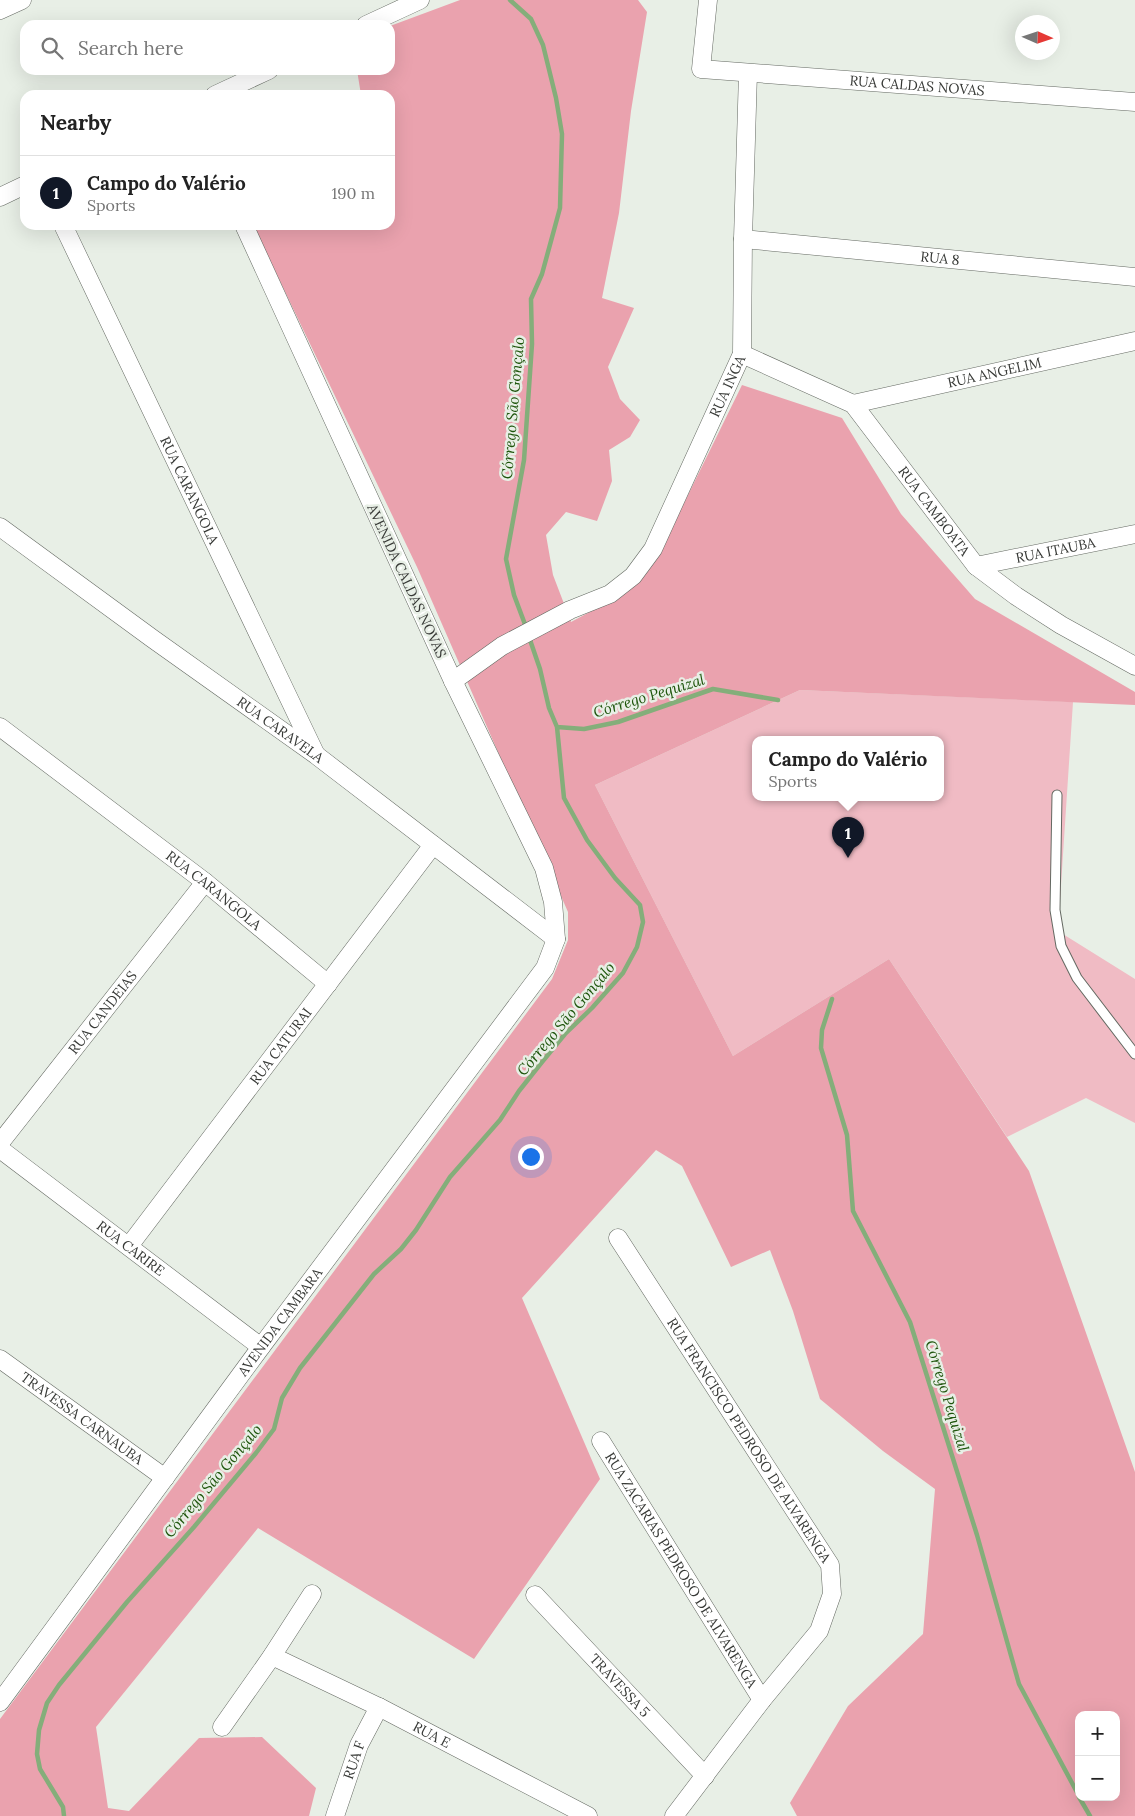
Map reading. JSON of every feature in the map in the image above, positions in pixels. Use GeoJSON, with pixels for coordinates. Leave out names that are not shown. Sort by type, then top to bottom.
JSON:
{"type":"FeatureCollection","features":[{"type":"Feature","properties":{"kind":"street"},"geometry":{"type":"LineString","coordinates":[[0,10],[22,0]]}},
{"type":"Feature","properties":{"kind":"street"},"geometry":{"type":"LineString","coordinates":[[377,20],[420,0]]}},
{"type":"Feature","properties":{"kind":"street","name":"RUA CALDAS NOVAS"},"geometry":{"type":"LineString","coordinates":[[708,0],[701,68],[1135,102]]}},
{"type":"Feature","properties":{"kind":"street","name":"RUA INGA"},"geometry":{"type":"LineString","coordinates":[[453,681],[502,646],[570,610],[610,594],[633,576],[653,549],[742,354],[748,73]]}},
{"type":"Feature","properties":{"kind":"street"},"geometry":{"type":"LineString","coordinates":[[227,90],[258,75]]}},
{"type":"Feature","properties":{"kind":"street"},"geometry":{"type":"LineString","coordinates":[[0,196],[20,187]]}},
{"type":"Feature","properties":{"kind":"street","name":"RUA CARANGOLA"},"geometry":{"type":"LineString","coordinates":[[65,230],[316,755]]}},
{"type":"Feature","properties":{"kind":"street","name":"AVENIDA CALDAS NOVAS"},"geometry":{"type":"LineString","coordinates":[[246,230],[453,681],[544,868],[553,902],[556,940]]}},
{"type":"Feature","properties":{"kind":"street","name":"RUA 8"},"geometry":{"type":"LineString","coordinates":[[743,239],[1135,277]]}},
{"type":"Feature","properties":{"kind":"street","name":"RUA ANGELIM"},"geometry":{"type":"LineString","coordinates":[[853,404],[1135,341]]}},
{"type":"Feature","properties":{"kind":"street","name":"RUA CAMBOATA"},"geometry":{"type":"LineString","coordinates":[[742,354],[853,404],[976,566],[1016,596],[1061,625],[1135,666]]}},
{"type":"Feature","properties":{"kind":"street","name":"RUA CARAVELA"},"geometry":{"type":"LineString","coordinates":[[0,527],[316,755],[556,940]]}},
{"type":"Feature","properties":{"kind":"street","name":"RUA ITAUBA"},"geometry":{"type":"LineString","coordinates":[[976,566],[1135,534]]}},
{"type":"Feature","properties":{"kind":"street","name":"RUA CARANGOLA"},"geometry":{"type":"LineString","coordinates":[[0,728],[205,882],[328,984]]}},
{"type":"Feature","properties":{"kind":"street","name":"RUA CATURAI"},"geometry":{"type":"LineString","coordinates":[[129,1246],[433,845]]}},
{"type":"Feature","properties":{"kind":"street","name":"RUA CANDEIAS"},"geometry":{"type":"LineString","coordinates":[[0,1143],[205,882]]}},
{"type":"Feature","properties":{"kind":"street","name":"AVENIDA CAMBARA"},"geometry":{"type":"LineString","coordinates":[[0,1702],[261,1347],[545,968],[556,940]]}},
{"type":"Feature","properties":{"kind":"street","name":"RUA CARIRE"},"geometry":{"type":"LineString","coordinates":[[0,1149],[261,1347]]}},
{"type":"Feature","properties":{"kind":"street","name":"RUA FRANCISCO PEDROSO DE ALVARENGA"},"geometry":{"type":"LineString","coordinates":[[618,1238],[830,1565],[832,1594],[819,1631],[762,1700],[674,1816]]}},
{"type":"Feature","properties":{"kind":"street","name":"TRAVESSA CARNAUBA"},"geometry":{"type":"LineString","coordinates":[[0,1359],[165,1478]]}},
{"type":"Feature","properties":{"kind":"street","name":"RUA ZACARIAS PEDROSO DE ALVARENGA"},"geometry":{"type":"LineString","coordinates":[[601,1441],[762,1700]]}},
{"type":"Feature","properties":{"kind":"street"},"geometry":{"type":"LineString","coordinates":[[222,1727],[272,1656],[312,1594]]}},
{"type":"Feature","properties":{"kind":"street","name":"TRAVESSA 5"},"geometry":{"type":"LineString","coordinates":[[535,1595],[705,1776]]}},
{"type":"Feature","properties":{"kind":"street","name":"RUA E"},"geometry":{"type":"LineString","coordinates":[[272,1656],[379,1707],[575,1813]]}},
{"type":"Feature","properties":{"kind":"street","name":"RUA F"},"geometry":{"type":"LineString","coordinates":[[334,1816],[359,1745],[379,1707]]}},
{"type":"Feature","properties":{"kind":"lane"},"geometry":{"type":"LineString","coordinates":[[1057,795],[1055,910],[1061,946],[1077,978],[1135,1054]]}},
{"type":"Feature","properties":{"kind":"shaded area"},"geometry":{"type":"Polygon","coordinates":[[[460,0],[638,0],[647,12],[631,111],[619,213],[602,298],[634,308],[608,367],[620,399],[640,420],[630,437],[609,450],[612,481],[597,521],[566,512],[546,535],[553,575],[571,622],[627,592],[653,564],[742,385],[842,418],[901,514],[975,599],[1135,692],[1135,705],[800,690],[595,785],[733,1056],[889,959],[1029,1171],[1135,1472],[1135,1816],[797,1816],[790,1803],[848,1706],[923,1634],[935,1489],[883,1451],[820,1399],[793,1311],[770,1250],[731,1267],[682,1166],[656,1150],[522,1298],[600,1479],[474,1659],[258,1528],[96,1727],[108,1808],[129,1811],[199,1738],[262,1737],[316,1788],[309,1816],[0,1816],[0,1719],[552,979],[568,940],[568,912],[417,567],[255,230],[395,230],[395,90],[360,90],[358,75],[395,75],[395,24],[460,0]]]}},
{"type":"Feature","properties":{"kind":"shaded area"},"geometry":{"type":"Polygon","coordinates":[[[800,690],[1073,702],[1058,931],[1135,979],[1135,1123],[1086,1098],[1007,1137],[889,959],[733,1056],[595,785],[800,690]]]}},
{"type":"Feature","properties":{"kind":"waterway","name":"Córrego São Gonçalo"},"geometry":{"type":"LineString","coordinates":[[510,0],[531,19],[543,45],[556,98],[562,134],[560,208],[542,274],[531,299],[532,344],[524,460],[506,559],[514,595],[526,627]]}},
{"type":"Feature","properties":{"kind":"waterway","name":"Córrego São Gonçalo"},"geometry":{"type":"LineString","coordinates":[[64,1816],[63,1807],[40,1769],[37,1754],[39,1730],[47,1703],[59,1685],[127,1602],[194,1527],[256,1453],[274,1429],[282,1398],[300,1368],[374,1274],[401,1249],[416,1230],[450,1177],[500,1120],[519,1091],[542,1062],[565,1034],[592,1008],[623,973],[637,947],[643,922],[640,905],[615,878],[587,840],[564,798],[557,727],[549,708],[540,669],[529,637]]}},
{"type":"Feature","properties":{"kind":"waterway","name":"Córrego Pequizal"},"geometry":{"type":"LineString","coordinates":[[557,727],[584,729],[618,722],[713,689],[778,700]]}},
{"type":"Feature","properties":{"kind":"waterway","name":"Córrego Pequizal"},"geometry":{"type":"LineString","coordinates":[[832,999],[822,1030],[821,1048],[847,1135],[853,1211],[910,1322],[977,1535],[1019,1684],[1075,1789]]}},
{"type":"Feature","properties":{"kind":"waterway","name":"Córrego Pequizal"},"geometry":{"type":"LineString","coordinates":[[1081,1801],[1090,1816]]}},
{"type":"Feature","properties":{"kind":"place","name":"Campo do Valério"},"geometry":{"type":"Point","coordinates":[848,858]}}]}
